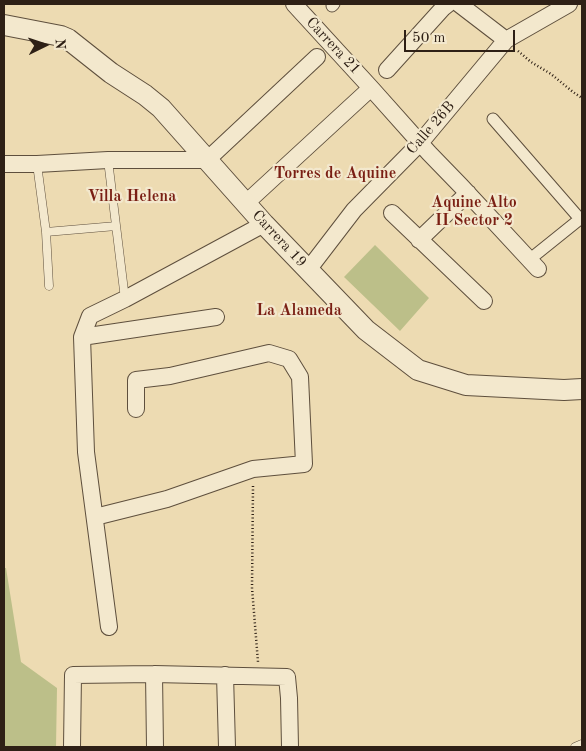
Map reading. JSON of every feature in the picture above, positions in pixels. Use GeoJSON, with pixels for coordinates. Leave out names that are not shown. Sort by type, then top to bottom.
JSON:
{"type":"FeatureCollection","features":[{"type":"Feature","properties":{"kind":"street","name":"Carrera 21"},"geometry":{"type":"LineString","coordinates":[[294,4],[533,265]]}},
{"type":"Feature","properties":{"kind":"street"},"geometry":{"type":"LineString","coordinates":[[459,4],[506,40]]}},
{"type":"Feature","properties":{"kind":"street","name":"Calle 26B"},"geometry":{"type":"LineString","coordinates":[[308,270],[354,210],[420,142],[506,40],[569,4]]}},
{"type":"Feature","properties":{"kind":"street"},"geometry":{"type":"LineString","coordinates":[[387,70],[443,5]]}},
{"type":"Feature","properties":{"kind":"street","name":"Carrera 19"},"geometry":{"type":"LineString","coordinates":[[4,25],[68,39],[111,73],[161,108],[264,224],[366,330],[418,370],[466,385],[564,390],[582,389]]}},
{"type":"Feature","properties":{"kind":"street"},"geometry":{"type":"LineString","coordinates":[[4,164],[108,160],[207,160],[316,57]]}},
{"type":"Feature","properties":{"kind":"street"},"geometry":{"type":"LineString","coordinates":[[246,203],[372,88]]}},
{"type":"Feature","properties":{"kind":"street"},"geometry":{"type":"LineString","coordinates":[[492,119],[581,221],[533,265]]}},
{"type":"Feature","properties":{"kind":"street"},"geometry":{"type":"LineString","coordinates":[[419,240],[468,193]]}},
{"type":"Feature","properties":{"kind":"street"},"geometry":{"type":"LineString","coordinates":[[392,213],[484,301]]}},
{"type":"Feature","properties":{"kind":"street"},"geometry":{"type":"LineString","coordinates":[[109,628],[86,452],[82,338],[90,316],[264,224]]}},
{"type":"Feature","properties":{"kind":"street"},"geometry":{"type":"LineString","coordinates":[[82,338],[216,317]]}},
{"type":"Feature","properties":{"kind":"street"},"geometry":{"type":"LineString","coordinates":[[95,516],[167,499],[253,469],[304,464],[300,377],[289,360],[269,353],[170,376],[136,380],[136,409]]}},
{"type":"Feature","properties":{"kind":"street"},"geometry":{"type":"LineString","coordinates":[[72,747],[73,675],[154,674],[287,677],[290,747]]}},
{"type":"Feature","properties":{"kind":"street"},"geometry":{"type":"LineString","coordinates":[[154,674],[156,747]]}},
{"type":"Feature","properties":{"kind":"street"},"geometry":{"type":"LineString","coordinates":[[225,676],[227,747]]}},
{"type":"Feature","properties":{"kind":"lane"},"geometry":{"type":"LineString","coordinates":[[108,160],[125,299]]}},
{"type":"Feature","properties":{"kind":"lane"},"geometry":{"type":"LineString","coordinates":[[37,164],[46,232],[49,286]]}},
{"type":"Feature","properties":{"kind":"lane"},"geometry":{"type":"LineString","coordinates":[[46,232],[116,226]]}},
{"type":"Feature","properties":{"kind":"lane"},"geometry":{"type":"LineString","coordinates":[[575,747],[582,744]]}},
{"type":"Feature","properties":{"kind":"path"},"geometry":{"type":"LineString","coordinates":[[506,40],[531,62],[551,74],[582,98]]}},
{"type":"Feature","properties":{"kind":"path"},"geometry":{"type":"LineString","coordinates":[[253,469],[252,588],[259,676]]}},
{"type":"Feature","properties":{"kind":"green space"},"geometry":{"type":"Polygon","coordinates":[[[375,245],[429,298],[400,331],[344,277],[375,245]]]}},
{"type":"Feature","properties":{"kind":"green space"},"geometry":{"type":"Polygon","coordinates":[[[4,568],[6,568],[21,662],[57,688],[56,747],[4,747],[4,568]]]}},
{"type":"Feature","properties":{"kind":"district","name":"Torres de Aquine"},"geometry":{"type":"Point","coordinates":[335,174]}},
{"type":"Feature","properties":{"kind":"district","name":"Villa Helena"},"geometry":{"type":"Point","coordinates":[132,197]}},
{"type":"Feature","properties":{"kind":"district","name":"Aquine Alto II Sector 2"},"geometry":{"type":"Point","coordinates":[474,212]}},
{"type":"Feature","properties":{"kind":"district","name":"La Alameda"},"geometry":{"type":"Point","coordinates":[299,311]}}]}
